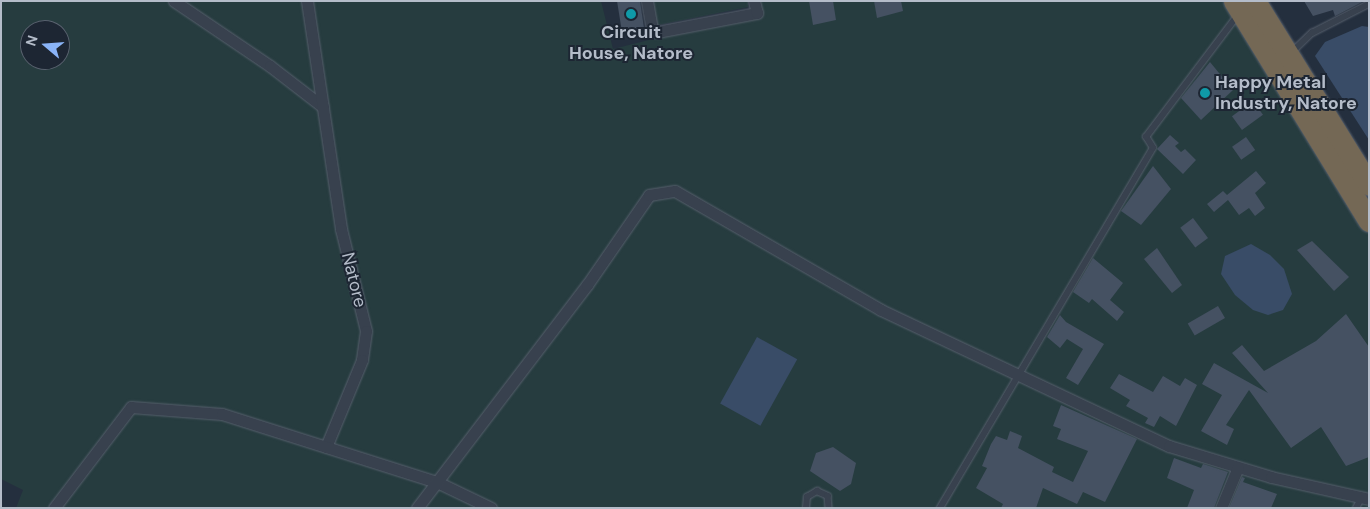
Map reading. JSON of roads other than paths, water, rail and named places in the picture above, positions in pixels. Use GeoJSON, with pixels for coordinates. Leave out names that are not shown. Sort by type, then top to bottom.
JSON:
{"type":"FeatureCollection","features":[{"type":"Feature","properties":{"kind":"highway"},"geometry":{"type":"LineString","coordinates":[[1243,5],[1369,185]]}},
{"type":"Feature","properties":{"kind":"highway"},"geometry":{"type":"LineString","coordinates":[[1282,60],[1369,221]]}},
{"type":"Feature","properties":{"kind":"street"},"geometry":{"type":"LineString","coordinates":[[174,1],[270,66],[323,107]]}},
{"type":"Feature","properties":{"kind":"street","name":"Natore"},"geometry":{"type":"LineString","coordinates":[[307,1],[341,229],[366,331],[362,360],[326,447]]}},
{"type":"Feature","properties":{"kind":"street"},"geometry":{"type":"LineString","coordinates":[[647,1],[652,30],[657,32],[756,13],[754,1]]}},
{"type":"Feature","properties":{"kind":"street"},"geometry":{"type":"LineString","coordinates":[[417,508],[587,285],[649,195],[674,192],[881,310],[1169,446],[1238,467],[1365,498]]}},
{"type":"Feature","properties":{"kind":"street"},"geometry":{"type":"LineString","coordinates":[[54,508],[131,407],[222,414],[437,482],[491,508]]}},
{"type":"Feature","properties":{"kind":"street"},"geometry":{"type":"LineString","coordinates":[[1221,508],[1238,467]]}},
{"type":"Feature","properties":{"kind":"lane"},"geometry":{"type":"LineString","coordinates":[[1282,60],[1312,33],[1369,4]]}},
{"type":"Feature","properties":{"kind":"lane"},"geometry":{"type":"LineString","coordinates":[[940,508],[1153,148],[1146,137],[1243,5]]}},
{"type":"Feature","properties":{"kind":"lane"},"geometry":{"type":"LineString","coordinates":[[806,508],[807,497],[817,491],[828,496],[829,508]]}},
{"type":"Feature","properties":{"kind":"lane"},"geometry":{"type":"LineString","coordinates":[[1356,508],[1365,498]]}},
{"type":"Feature","properties":{"kind":"water"},"geometry":{"type":"Polygon","coordinates":[[[1362,26],[1369,27],[1369,140],[1315,56],[1325,42],[1362,26]]]}},
{"type":"Feature","properties":{"kind":"water"},"geometry":{"type":"Polygon","coordinates":[[[1251,244],[1270,255],[1284,269],[1292,294],[1283,310],[1268,315],[1253,310],[1235,295],[1221,274],[1225,256],[1251,244]]]}},
{"type":"Feature","properties":{"kind":"water"},"geometry":{"type":"Polygon","coordinates":[[[757,337],[797,359],[760,426],[720,403],[757,337]]]}},
{"type":"Feature","properties":{"kind":"place","name":"Circuit House, Natore"},"geometry":{"type":"Point","coordinates":[631,14]}},
{"type":"Feature","properties":{"kind":"place","name":"Happy Metal Industry, Natore"},"geometry":{"type":"Point","coordinates":[1205,93]}}]}
